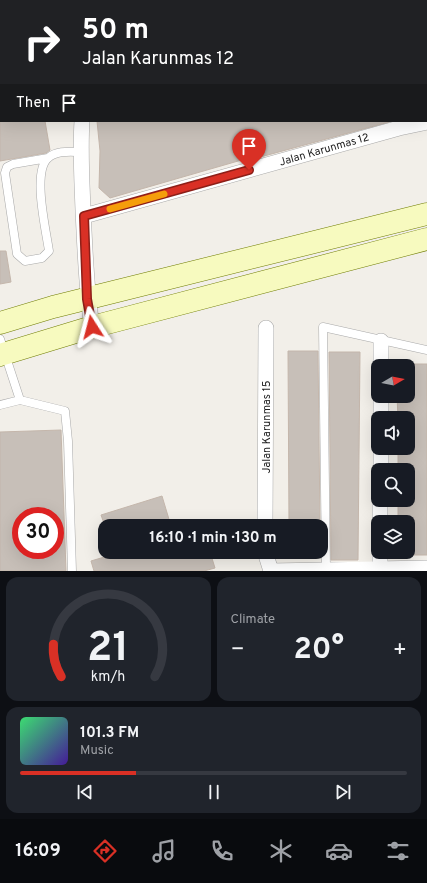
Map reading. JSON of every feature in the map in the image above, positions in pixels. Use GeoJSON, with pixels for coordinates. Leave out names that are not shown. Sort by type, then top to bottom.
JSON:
{"type":"FeatureCollection","features":[{"type":"Feature","properties":{"kind":"street"},"geometry":{"type":"LineString","coordinates":[[82,122],[81,152],[87,299],[92,327]]}},
{"type":"Feature","properties":{"kind":"street","name":"Jalan Karunmas 12"},"geometry":{"type":"LineString","coordinates":[[84,216],[399,124],[427,122]]}},
{"type":"Feature","properties":{"kind":"street"},"geometry":{"type":"LineString","coordinates":[[0,323],[87,299],[427,214]]}},
{"type":"Feature","properties":{"kind":"street"},"geometry":{"type":"LineString","coordinates":[[1,349],[92,327],[427,239]]}},
{"type":"Feature","properties":{"kind":"street","name":"Jalan Karunmas 15"},"geometry":{"type":"LineString","coordinates":[[265,519],[266,328]]}},
{"type":"Feature","properties":{"kind":"street"},"geometry":{"type":"LineString","coordinates":[[381,341],[381,359]]}},
{"type":"Feature","properties":{"kind":"street"},"geometry":{"type":"LineString","coordinates":[[267,559],[271,571],[427,568]]}},
{"type":"Feature","properties":{"kind":"street"},"geometry":{"type":"LineString","coordinates":[[380,559],[380,568]]}},
{"type":"Feature","properties":{"kind":"lane"},"geometry":{"type":"LineString","coordinates":[[48,158],[43,165],[41,187],[49,251],[42,258],[25,261],[17,254],[5,173],[7,167],[13,164],[48,158],[56,154],[81,152]]}},
{"type":"Feature","properties":{"kind":"lane"},"geometry":{"type":"LineString","coordinates":[[326,569],[323,327],[427,350]]}},
{"type":"Feature","properties":{"kind":"lane"},"geometry":{"type":"LineString","coordinates":[[1,349],[20,400]]}},
{"type":"Feature","properties":{"kind":"lane"},"geometry":{"type":"LineString","coordinates":[[0,405],[20,400],[65,411],[68,441],[72,571]]}},
{"type":"Feature","properties":{"kind":"building"},"geometry":{"type":"Polygon","coordinates":[[[0,122],[45,122],[50,150],[46,153],[0,161],[0,122]]]}},
{"type":"Feature","properties":{"kind":"building"},"geometry":{"type":"Polygon","coordinates":[[[97,122],[389,122],[253,159],[252,157],[110,198],[99,188],[100,151],[97,122]]]}},
{"type":"Feature","properties":{"kind":"building"},"geometry":{"type":"Polygon","coordinates":[[[0,251],[6,251],[11,282],[0,284],[0,251]]]}},
{"type":"Feature","properties":{"kind":"building"},"geometry":{"type":"Polygon","coordinates":[[[288,351],[318,351],[320,519],[289,519],[288,351]]]}},
{"type":"Feature","properties":{"kind":"building"},"geometry":{"type":"Polygon","coordinates":[[[329,352],[360,352],[358,560],[331,560],[329,352]]]}},
{"type":"Feature","properties":{"kind":"building"},"geometry":{"type":"Polygon","coordinates":[[[415,364],[427,364],[427,555],[415,555],[415,515],[398,515],[398,507],[415,507],[415,463],[398,463],[398,455],[415,455],[415,411],[398,411],[397,403],[415,403],[415,364]]]}},
{"type":"Feature","properties":{"kind":"building"},"geometry":{"type":"Polygon","coordinates":[[[61,430],[64,507],[12,507],[12,559],[64,559],[64,515],[66,571],[0,571],[0,432],[61,430]]]}},
{"type":"Feature","properties":{"kind":"building"},"geometry":{"type":"Polygon","coordinates":[[[162,496],[169,519],[102,519],[101,515],[162,496]]]}},
{"type":"Feature","properties":{"kind":"building"},"geometry":{"type":"Polygon","coordinates":[[[98,559],[212,559],[215,568],[204,571],[94,571],[91,561],[98,559]]]}},
{"type":"Feature","properties":{"kind":"slow traffic"},"geometry":{"type":"LineString","coordinates":[[110,209],[164,194]]}},
{"type":"Feature","properties":{"kind":"route"},"geometry":{"type":"LineString","coordinates":[[92,327],[87,299],[84,216],[249,170]]}}]}
